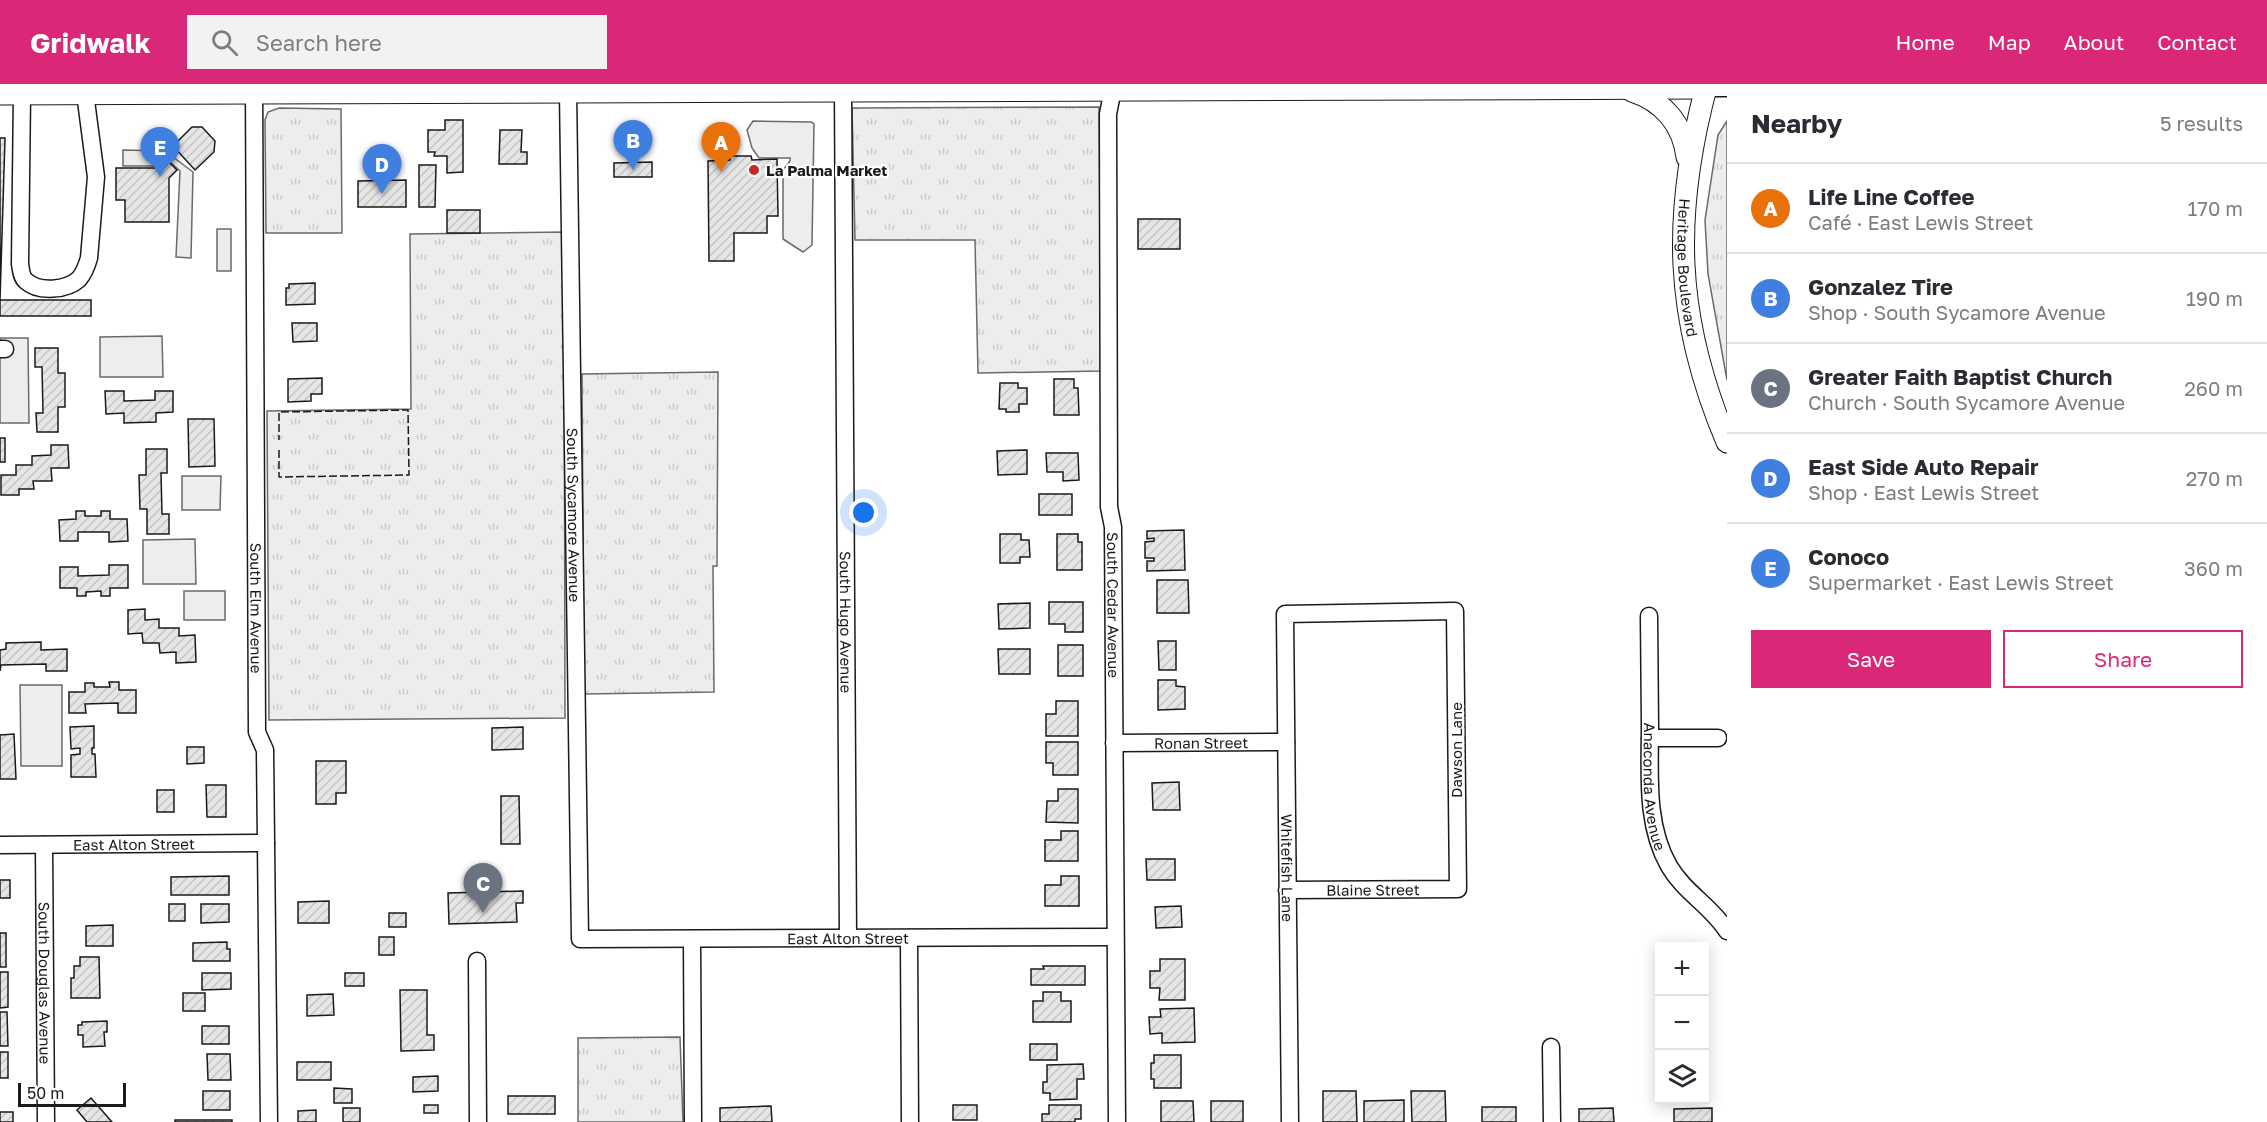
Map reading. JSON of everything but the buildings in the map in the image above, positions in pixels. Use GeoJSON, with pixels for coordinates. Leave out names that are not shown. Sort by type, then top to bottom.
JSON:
{"type":"FeatureCollection","features":[{"type":"Feature","properties":{"kind":"main road"},"geometry":{"type":"LineString","coordinates":[[1629,86],[1668,113],[1681,131],[1688,167]]}},
{"type":"Feature","properties":{"kind":"main road"},"geometry":{"type":"LineString","coordinates":[[0,94],[22,94],[48,89],[85,93],[254,88],[568,91],[1706,86]]}},
{"type":"Feature","properties":{"kind":"main road","name":"Heritage Boulevard"},"geometry":{"type":"LineString","coordinates":[[1706,86],[1688,167],[1682,246],[1687,309],[1702,374],[1727,442]]}},
{"type":"Feature","properties":{"kind":"street"},"geometry":{"type":"LineString","coordinates":[[1706,86],[1727,88]]}},
{"type":"Feature","properties":{"kind":"street","name":"South Cedar Avenue"},"geometry":{"type":"LineString","coordinates":[[1113,87],[1108,114],[1108,442],[1109,507],[1113,526],[1117,1122]]}},
{"type":"Feature","properties":{"kind":"street","name":"South Elm Avenue"},"geometry":{"type":"LineString","coordinates":[[254,88],[257,732],[265,750],[269,1122]]}},
{"type":"Feature","properties":{"kind":"street","name":"South Hugo Avenue"},"geometry":{"type":"LineString","coordinates":[[843,90],[848,938]]}},
{"type":"Feature","properties":{"kind":"street","name":"South Sycamore Avenue"},"geometry":{"type":"LineString","coordinates":[[568,91],[580,939]]}},
{"type":"Feature","properties":{"kind":"street"},"geometry":{"type":"LineString","coordinates":[[22,94],[20,264],[22,276],[27,282],[40,287],[54,288],[64,287],[80,278],[89,258],[96,177],[85,93]]}},
{"type":"Feature","properties":{"kind":"street","name":"Whitefish Lane"},"geometry":{"type":"LineString","coordinates":[[1290,1122],[1285,614],[1455,610]]}},
{"type":"Feature","properties":{"kind":"street","name":"Dawson Lane"},"geometry":{"type":"LineString","coordinates":[[1455,610],[1458,889]]}},
{"type":"Feature","properties":{"kind":"street","name":"Anaconda Avenue"},"geometry":{"type":"LineString","coordinates":[[1649,616],[1651,808],[1662,852],[1670,868],[1682,884],[1711,911],[1727,931]]}},
{"type":"Feature","properties":{"kind":"street"},"geometry":{"type":"LineString","coordinates":[[1650,738],[1718,738]]}},
{"type":"Feature","properties":{"kind":"street","name":"Ronan Street"},"geometry":{"type":"LineString","coordinates":[[1114,743],[1286,742]]}},
{"type":"Feature","properties":{"kind":"street","name":"East Alton Street"},"geometry":{"type":"LineString","coordinates":[[0,845],[266,843]]}},
{"type":"Feature","properties":{"kind":"street","name":"South Douglas Avenue"},"geometry":{"type":"LineString","coordinates":[[44,845],[46,1122]]}},
{"type":"Feature","properties":{"kind":"street","name":"Blaine Street"},"geometry":{"type":"LineString","coordinates":[[1287,890],[1458,889]]}},
{"type":"Feature","properties":{"kind":"street","name":"East Alton Street"},"geometry":{"type":"LineString","coordinates":[[580,939],[1115,937]]}},
{"type":"Feature","properties":{"kind":"street"},"geometry":{"type":"LineString","coordinates":[[909,938],[910,1122]]}},
{"type":"Feature","properties":{"kind":"street"},"geometry":{"type":"LineString","coordinates":[[692,939],[693,1122]]}},
{"type":"Feature","properties":{"kind":"street"},"geometry":{"type":"LineString","coordinates":[[477,961],[478,1122]]}},
{"type":"Feature","properties":{"kind":"street"},"geometry":{"type":"LineString","coordinates":[[1551,1047],[1552,1122]]}},
{"type":"Feature","properties":{"kind":"green space"},"geometry":{"type":"Polygon","coordinates":[[[1099,107],[1101,371],[978,373],[975,240],[855,240],[852,108],[1099,107]]]}},
{"type":"Feature","properties":{"kind":"green space"},"geometry":{"type":"Polygon","coordinates":[[[279,108],[341,109],[342,233],[266,233],[265,120],[268,112],[279,108]]]}},
{"type":"Feature","properties":{"kind":"green space"},"geometry":{"type":"Polygon","coordinates":[[[1727,121],[1727,380],[1708,274],[1705,220],[1718,135],[1727,121]]]}},
{"type":"Feature","properties":{"kind":"green space"},"geometry":{"type":"Polygon","coordinates":[[[564,232],[565,718],[269,720],[267,411],[411,409],[410,234],[564,232]]]}},
{"type":"Feature","properties":{"kind":"green space"},"geometry":{"type":"Polygon","coordinates":[[[718,372],[717,566],[713,566],[714,692],[584,694],[582,374],[718,372]]]}},
{"type":"Feature","properties":{"kind":"green space"},"geometry":{"type":"Polygon","coordinates":[[[680,1037],[683,1122],[578,1122],[578,1038],[680,1037]]]}},
{"type":"Feature","properties":{"kind":"shaded area"},"geometry":{"type":"Polygon","coordinates":[[[753,121],[811,122],[814,124],[812,245],[803,252],[783,239],[783,170],[790,158],[759,158],[752,148],[747,130],[753,121]]]}},
{"type":"Feature","properties":{"kind":"shaded area"},"geometry":{"type":"Polygon","coordinates":[[[123,150],[165,151],[193,172],[191,258],[176,257],[180,171],[169,161],[163,166],[123,166],[123,150]]]}},
{"type":"Feature","properties":{"kind":"shaded area"},"geometry":{"type":"Polygon","coordinates":[[[217,229],[231,229],[231,271],[217,271],[217,229]]]}},
{"type":"Feature","properties":{"kind":"shaded area"},"geometry":{"type":"Polygon","coordinates":[[[162,336],[163,377],[100,377],[100,337],[162,336]]]}},
{"type":"Feature","properties":{"kind":"shaded area"},"geometry":{"type":"Polygon","coordinates":[[[0,338],[28,338],[29,423],[0,423],[0,338]]]}},
{"type":"Feature","properties":{"kind":"shaded area"},"geometry":{"type":"Polygon","coordinates":[[[182,476],[221,476],[220,510],[182,510],[182,476]]]}},
{"type":"Feature","properties":{"kind":"shaded area"},"geometry":{"type":"Polygon","coordinates":[[[195,539],[196,584],[143,584],[143,540],[195,539]]]}},
{"type":"Feature","properties":{"kind":"shaded area"},"geometry":{"type":"Polygon","coordinates":[[[184,591],[225,591],[225,620],[184,620],[184,591]]]}},
{"type":"Feature","properties":{"kind":"shaded area"},"geometry":{"type":"Polygon","coordinates":[[[20,685],[62,685],[62,766],[21,766],[20,685]]]}},
{"type":"Feature","properties":{"kind":"fence"},"geometry":{"type":"LineString","coordinates":[[279,440],[279,412],[408,410],[409,475],[279,477],[279,450]]}},
{"type":"Feature","properties":{"kind":"place","name":"Gonzalez Tire"},"geometry":{"type":"Point","coordinates":[633,170]}},
{"type":"Feature","properties":{"kind":"place","name":"La Palma Market"},"geometry":{"type":"Point","coordinates":[754,170]}},
{"type":"Feature","properties":{"kind":"place","name":"Life Line Coffee"},"geometry":{"type":"Point","coordinates":[721,172]}},
{"type":"Feature","properties":{"kind":"place","name":"Conoco"},"geometry":{"type":"Point","coordinates":[160,177]}},
{"type":"Feature","properties":{"kind":"place","name":"East Side Auto Repair"},"geometry":{"type":"Point","coordinates":[382,194]}},
{"type":"Feature","properties":{"kind":"place","name":"Greater Faith Baptist Church"},"geometry":{"type":"Point","coordinates":[483,913]}}]}
